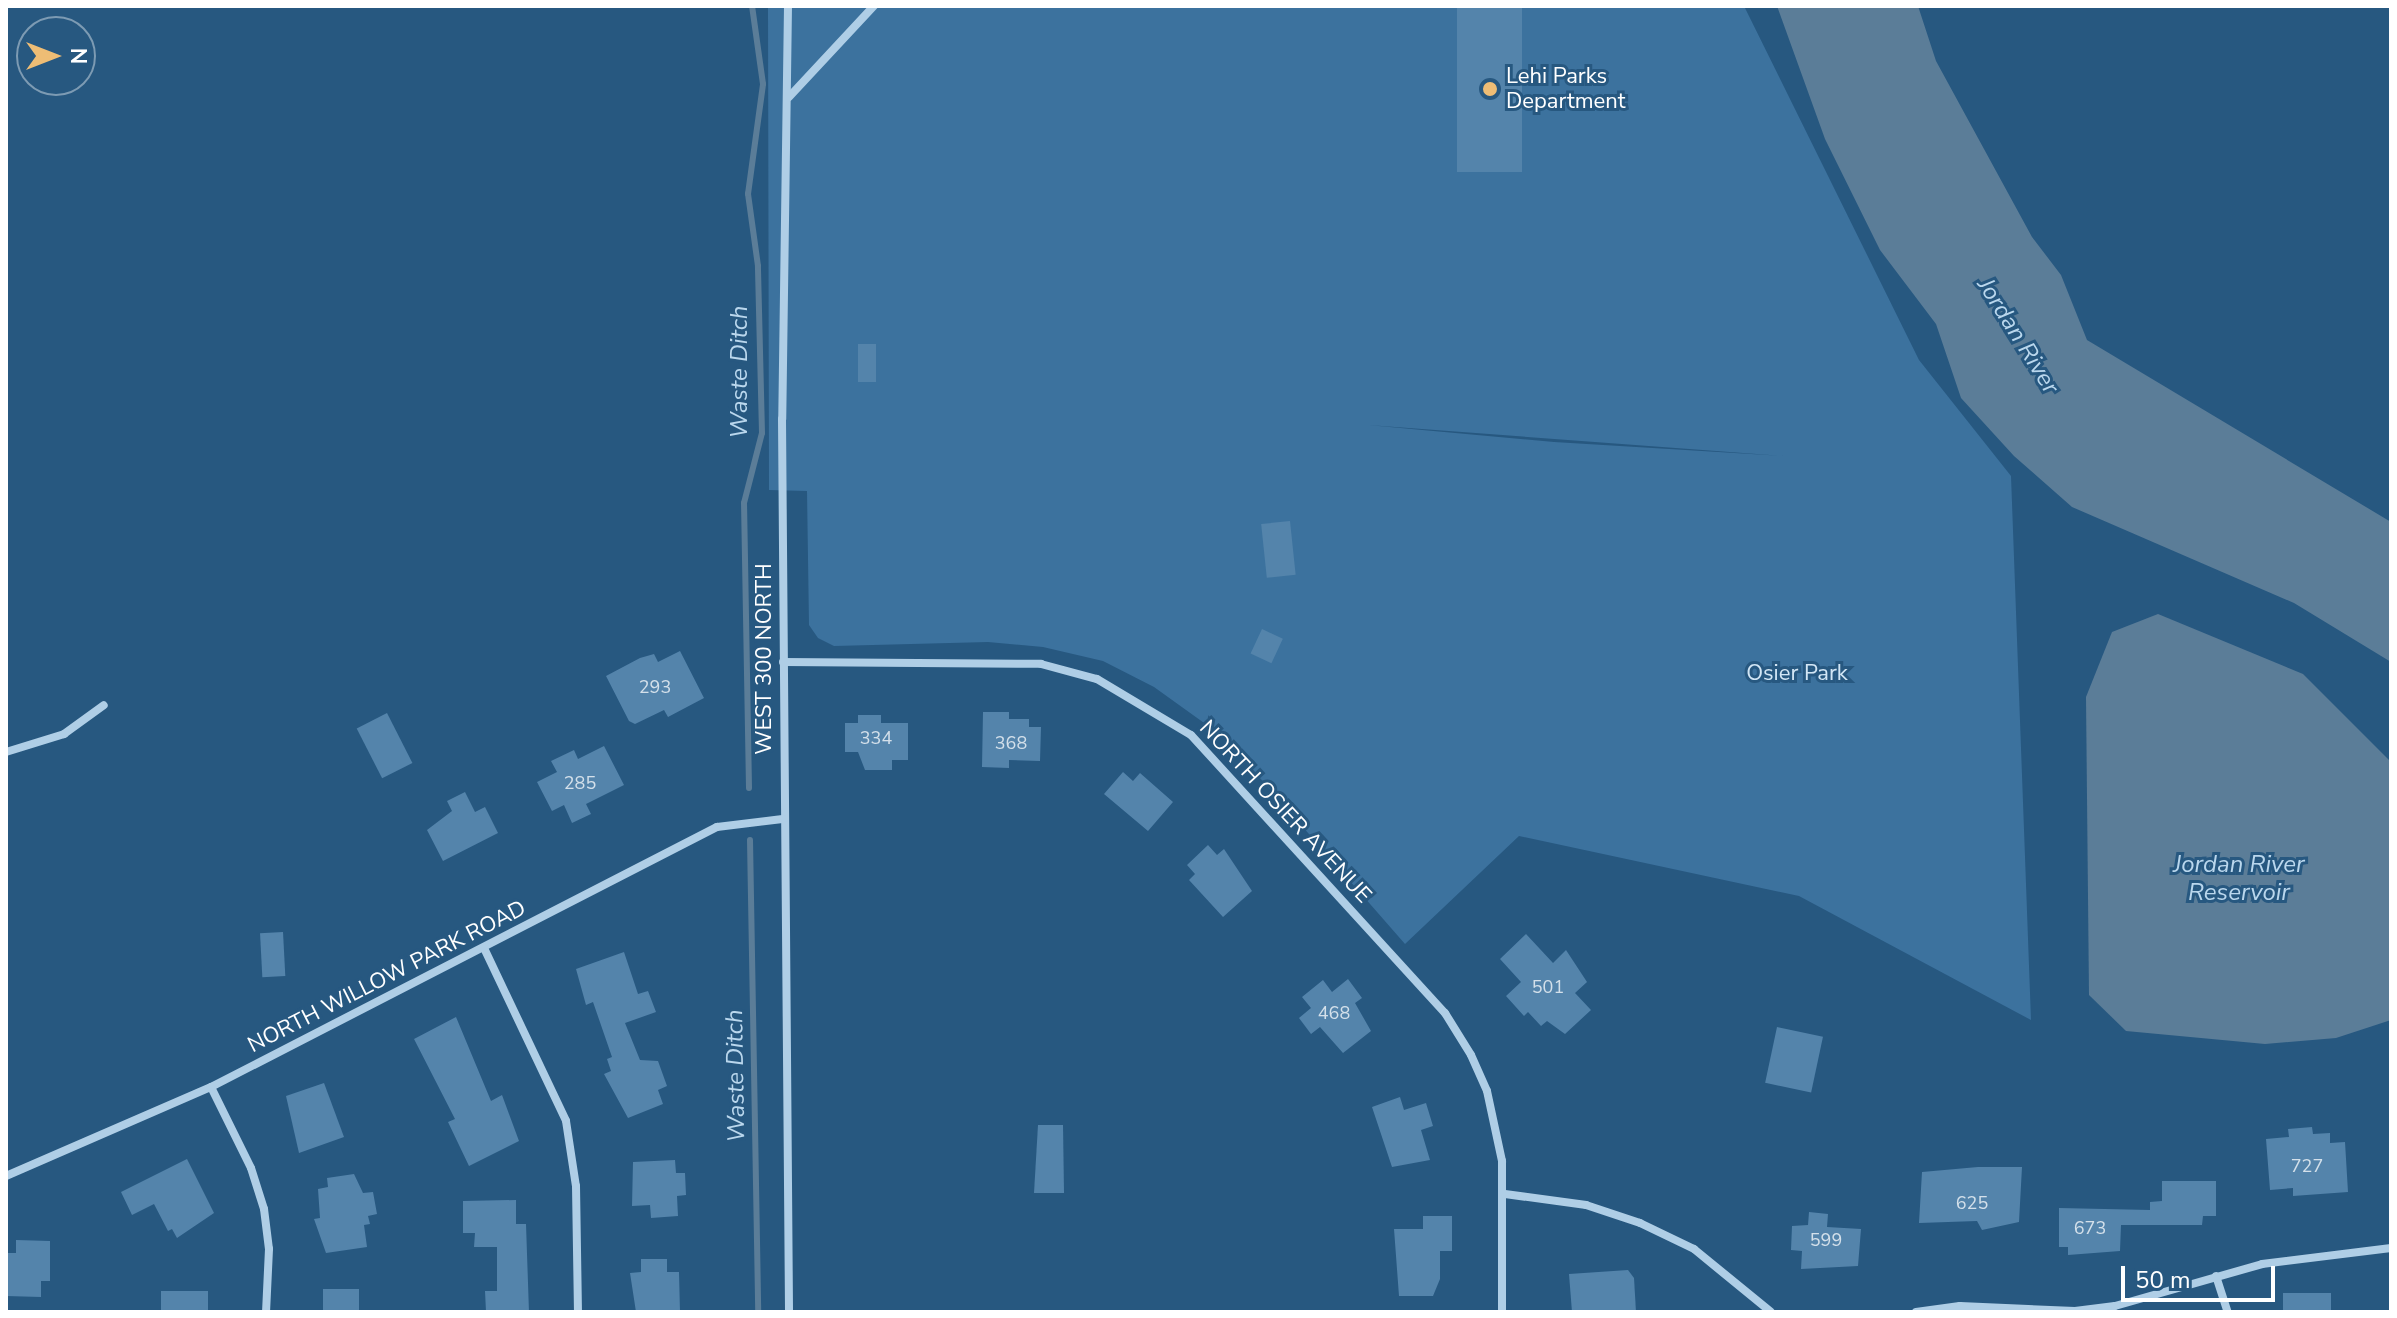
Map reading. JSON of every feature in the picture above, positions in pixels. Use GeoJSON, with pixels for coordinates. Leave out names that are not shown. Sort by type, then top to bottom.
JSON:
{"type":"FeatureCollection","features":[{"type":"Feature","properties":{"kind":"street","name":"WEST 300 NORTH"},"geometry":{"type":"LineString","coordinates":[[788,6],[783,819],[789,1312]]}},
{"type":"Feature","properties":{"kind":"street"},"geometry":{"type":"LineString","coordinates":[[788,98],[874,6]]}},
{"type":"Feature","properties":{"kind":"street","name":"NORTH OSIER AVENUE"},"geometry":{"type":"LineString","coordinates":[[783,662],[1041,664],[1097,679],[1191,735],[1445,1013],[1487,1091],[1505,1194],[1502,1312]]}},
{"type":"Feature","properties":{"kind":"street"},"geometry":{"type":"LineString","coordinates":[[6,752],[64,734],[104,705]]}},
{"type":"Feature","properties":{"kind":"street","name":"NORTH WILLOW PARK ROAD"},"geometry":{"type":"LineString","coordinates":[[6,1176],[211,1087],[717,827],[783,819]]}},
{"type":"Feature","properties":{"kind":"street"},"geometry":{"type":"LineString","coordinates":[[484,948],[566,1121],[576,1186],[578,1312]]}},
{"type":"Feature","properties":{"kind":"street"},"geometry":{"type":"LineString","coordinates":[[211,1087],[245,1156],[264,1209],[269,1249],[266,1312]]}},
{"type":"Feature","properties":{"kind":"street"},"geometry":{"type":"LineString","coordinates":[[1505,1194],[1586,1205],[1640,1223],[1694,1249],[1771,1312]]}},
{"type":"Feature","properties":{"kind":"street"},"geometry":{"type":"LineString","coordinates":[[1916,1312],[1960,1306],[2075,1311],[2115,1306],[2262,1264],[2391,1248]]}},
{"type":"Feature","properties":{"kind":"street"},"geometry":{"type":"LineString","coordinates":[[2216,1276],[2228,1312]]}},
{"type":"Feature","properties":{"kind":"green space","name":"Osier Park"},"geometry":{"type":"Polygon","coordinates":[[[768,6],[1744,6],[1919,360],[2011,476],[2031,1020],[1799,896],[1519,836],[1405,944],[1225,738],[1154,687],[1103,661],[1043,647],[988,642],[834,646],[818,638],[809,625],[807,491],[769,490],[768,6]],[[1368,425],[1554,442],[1779,456],[1368,425]]]}},
{"type":"Feature","properties":{"kind":"water","name":"Jordan River"},"geometry":{"type":"Polygon","coordinates":[[[1777,6],[1918,6],[1936,61],[2032,237],[2061,275],[2087,340],[2391,522],[2391,662],[2294,603],[2072,507],[2014,456],[1961,398],[1936,324],[1880,250],[1825,139],[1777,6]]]}},
{"type":"Feature","properties":{"kind":"water","name":"Jordan River Reservoir"},"geometry":{"type":"Polygon","coordinates":[[[2158,614],[2303,674],[2391,762],[2391,1020],[2336,1038],[2265,1044],[2126,1031],[2089,995],[2086,697],[2112,632],[2158,614]]]}},
{"type":"Feature","properties":{"kind":"building","name":"Lehi Parks Department"},"geometry":{"type":"Polygon","coordinates":[[[1457,6],[1522,6],[1522,172],[1457,172],[1457,6]]]}},
{"type":"Feature","properties":{"kind":"building"},"geometry":{"type":"Polygon","coordinates":[[[858,344],[876,344],[876,382],[858,382],[858,344]]]}},
{"type":"Feature","properties":{"kind":"building"},"geometry":{"type":"Polygon","coordinates":[[[1290,521],[1296,575],[1267,578],[1261,524],[1290,521]]]}},
{"type":"Feature","properties":{"kind":"building"},"geometry":{"type":"Polygon","coordinates":[[[1262,629],[1283,639],[1271,663],[1251,653],[1262,629]]]}},
{"type":"Feature","properties":{"kind":"building"},"geometry":{"type":"Polygon","coordinates":[[[680,651],[704,698],[668,717],[664,710],[635,724],[629,721],[606,676],[640,658],[654,654],[658,662],[680,651]]]}},
{"type":"Feature","properties":{"kind":"building"},"geometry":{"type":"Polygon","coordinates":[[[983,712],[1009,712],[1009,719],[1029,719],[1029,727],[1041,727],[1040,761],[1009,760],[1009,768],[982,767],[983,712]]]}},
{"type":"Feature","properties":{"kind":"building"},"geometry":{"type":"Polygon","coordinates":[[[387,713],[412,763],[382,778],[357,728],[387,713]]]}},
{"type":"Feature","properties":{"kind":"building"},"geometry":{"type":"Polygon","coordinates":[[[858,715],[881,715],[881,723],[908,723],[908,760],[892,760],[892,770],[865,770],[858,752],[845,752],[845,723],[858,723],[858,715]]]}},
{"type":"Feature","properties":{"kind":"building"},"geometry":{"type":"Polygon","coordinates":[[[604,746],[624,785],[586,804],[591,814],[572,823],[564,805],[552,811],[537,782],[557,772],[551,761],[574,750],[578,759],[604,746]]]}},
{"type":"Feature","properties":{"kind":"building"},"geometry":{"type":"Polygon","coordinates":[[[1123,772],[1133,781],[1140,773],[1173,802],[1148,831],[1104,794],[1123,772]]]}},
{"type":"Feature","properties":{"kind":"building"},"geometry":{"type":"Polygon","coordinates":[[[465,792],[475,812],[485,807],[498,833],[443,861],[427,830],[452,811],[447,801],[465,792]]]}},
{"type":"Feature","properties":{"kind":"building"},"geometry":{"type":"Polygon","coordinates":[[[1208,845],[1217,855],[1224,849],[1252,891],[1223,917],[1189,880],[1195,874],[1187,865],[1208,845]]]}},
{"type":"Feature","properties":{"kind":"building"},"geometry":{"type":"Polygon","coordinates":[[[283,932],[285,976],[262,977],[260,933],[283,932]]]}},
{"type":"Feature","properties":{"kind":"building"},"geometry":{"type":"Polygon","coordinates":[[[1526,934],[1553,963],[1566,950],[1587,982],[1575,993],[1591,1010],[1565,1034],[1547,1021],[1541,1026],[1528,1012],[1524,1016],[1506,996],[1521,982],[1500,959],[1526,934]]]}},
{"type":"Feature","properties":{"kind":"building"},"geometry":{"type":"Polygon","coordinates":[[[624,952],[638,994],[648,991],[656,1012],[625,1023],[640,1060],[658,1061],[667,1086],[658,1090],[663,1104],[628,1118],[604,1074],[611,1071],[607,1059],[612,1057],[593,1002],[586,1005],[576,969],[624,952]]]}},
{"type":"Feature","properties":{"kind":"building"},"geometry":{"type":"Polygon","coordinates":[[[1348,979],[1362,998],[1355,1003],[1371,1031],[1343,1053],[1320,1027],[1311,1034],[1299,1018],[1311,1008],[1302,997],[1323,980],[1332,992],[1348,979]]]}},
{"type":"Feature","properties":{"kind":"building"},"geometry":{"type":"Polygon","coordinates":[[[456,1017],[491,1101],[502,1095],[519,1141],[469,1166],[448,1122],[455,1119],[414,1039],[456,1017]]]}},
{"type":"Feature","properties":{"kind":"building"},"geometry":{"type":"Polygon","coordinates":[[[1777,1027],[1823,1037],[1811,1093],[1765,1083],[1777,1027]]]}},
{"type":"Feature","properties":{"kind":"building"},"geometry":{"type":"Polygon","coordinates":[[[324,1083],[344,1137],[299,1153],[286,1096],[324,1083]]]}},
{"type":"Feature","properties":{"kind":"building"},"geometry":{"type":"Polygon","coordinates":[[[1400,1097],[1404,1110],[1426,1103],[1433,1126],[1421,1130],[1430,1160],[1392,1167],[1372,1107],[1400,1097]]]}},
{"type":"Feature","properties":{"kind":"building"},"geometry":{"type":"Polygon","coordinates":[[[1038,1125],[1063,1125],[1064,1193],[1034,1193],[1038,1125]]]}},
{"type":"Feature","properties":{"kind":"building"},"geometry":{"type":"Polygon","coordinates":[[[2312,1127],[2313,1134],[2330,1133],[2330,1143],[2345,1142],[2348,1192],[2293,1196],[2293,1188],[2270,1190],[2266,1139],[2289,1137],[2288,1129],[2312,1127]]]}},
{"type":"Feature","properties":{"kind":"building"},"geometry":{"type":"Polygon","coordinates":[[[187,1159],[214,1213],[177,1238],[172,1229],[168,1231],[154,1204],[132,1215],[121,1192],[187,1159]]]}},
{"type":"Feature","properties":{"kind":"building"},"geometry":{"type":"Polygon","coordinates":[[[675,1160],[676,1173],[685,1173],[686,1195],[677,1196],[678,1216],[651,1218],[650,1205],[632,1206],[633,1162],[675,1160]]]}},
{"type":"Feature","properties":{"kind":"building"},"geometry":{"type":"Polygon","coordinates":[[[2022,1167],[2019,1222],[1982,1230],[1977,1221],[1919,1223],[1922,1172],[2022,1167]]]}},
{"type":"Feature","properties":{"kind":"building"},"geometry":{"type":"Polygon","coordinates":[[[354,1174],[363,1193],[373,1192],[377,1214],[368,1216],[370,1224],[364,1225],[367,1247],[326,1253],[314,1219],[320,1218],[318,1189],[328,1187],[327,1178],[354,1174]]]}},
{"type":"Feature","properties":{"kind":"building"},"geometry":{"type":"Polygon","coordinates":[[[2162,1181],[2216,1181],[2216,1216],[2203,1216],[2202,1225],[2121,1225],[2120,1251],[2068,1255],[2068,1247],[2059,1247],[2059,1208],[2150,1210],[2150,1202],[2162,1201],[2162,1181]]]}},
{"type":"Feature","properties":{"kind":"building"},"geometry":{"type":"Polygon","coordinates":[[[516,1200],[516,1224],[526,1224],[529,1312],[486,1312],[485,1291],[497,1291],[497,1247],[474,1247],[475,1233],[463,1233],[463,1201],[516,1200]]]}},
{"type":"Feature","properties":{"kind":"building"},"geometry":{"type":"Polygon","coordinates":[[[1809,1212],[1828,1214],[1827,1227],[1861,1229],[1858,1266],[1801,1269],[1802,1251],[1791,1250],[1792,1226],[1808,1225],[1809,1212]]]}},
{"type":"Feature","properties":{"kind":"building"},"geometry":{"type":"Polygon","coordinates":[[[1423,1216],[1452,1216],[1452,1251],[1440,1251],[1440,1279],[1433,1296],[1399,1296],[1394,1229],[1423,1229],[1423,1216]]]}},
{"type":"Feature","properties":{"kind":"building"},"geometry":{"type":"Polygon","coordinates":[[[16,1240],[50,1241],[50,1281],[41,1281],[41,1297],[6,1296],[6,1253],[16,1253],[16,1240]]]}},
{"type":"Feature","properties":{"kind":"building"},"geometry":{"type":"Polygon","coordinates":[[[641,1259],[667,1259],[667,1272],[679,1272],[680,1312],[636,1312],[630,1273],[641,1272],[641,1259]]]}},
{"type":"Feature","properties":{"kind":"building"},"geometry":{"type":"Polygon","coordinates":[[[1628,1270],[1634,1278],[1636,1312],[1572,1312],[1569,1274],[1628,1270]]]}},
{"type":"Feature","properties":{"kind":"building"},"geometry":{"type":"Polygon","coordinates":[[[323,1289],[359,1289],[359,1312],[323,1312],[323,1289]]]}},
{"type":"Feature","properties":{"kind":"building"},"geometry":{"type":"Polygon","coordinates":[[[161,1291],[208,1291],[208,1312],[161,1312],[161,1291]]]}},
{"type":"Feature","properties":{"kind":"building"},"geometry":{"type":"Polygon","coordinates":[[[2283,1293],[2331,1293],[2331,1312],[2283,1312],[2283,1293]]]}},
{"type":"Feature","properties":{"kind":"waterway","name":"Waste Ditch"},"geometry":{"type":"LineString","coordinates":[[749,788],[744,503],[762,433],[758,266],[748,194],[763,84],[752,6]]}},
{"type":"Feature","properties":{"kind":"waterway","name":"Waste Ditch"},"geometry":{"type":"LineString","coordinates":[[750,840],[758,1312]]}},
{"type":"Feature","properties":{"kind":"place","name":"Lehi Parks Department"},"geometry":{"type":"Point","coordinates":[1490,89]}}]}
